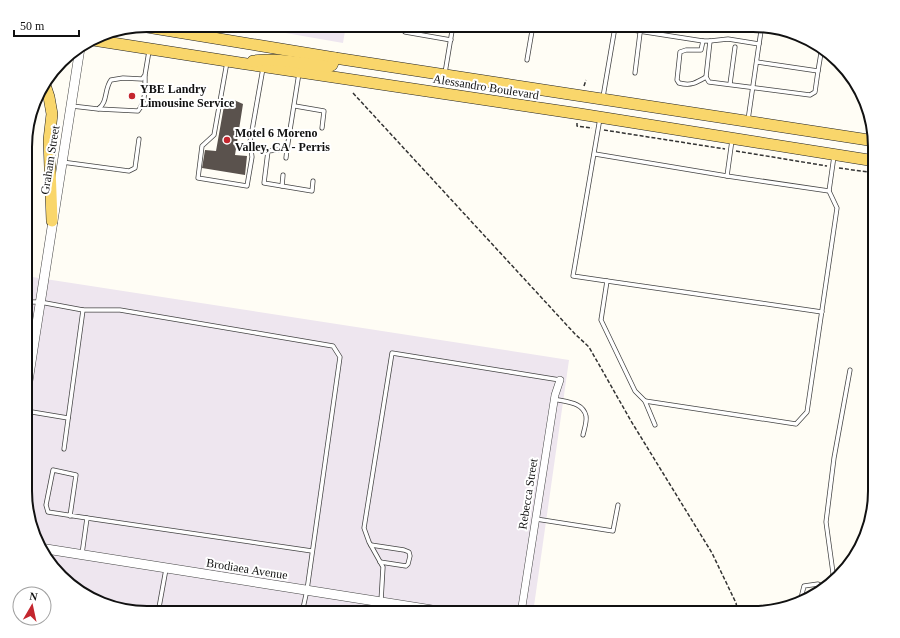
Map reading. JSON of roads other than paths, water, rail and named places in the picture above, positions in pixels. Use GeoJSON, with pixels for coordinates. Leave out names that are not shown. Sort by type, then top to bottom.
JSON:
{"type":"FeatureCollection","features":[{"type":"Feature","properties":{"kind":"main road","name":"Alessandro Boulevard"},"geometry":{"type":"LineString","coordinates":[[201,32],[335,58],[868,140]]}},
{"type":"Feature","properties":{"kind":"main road","name":"Alessandro Boulevard"},"geometry":{"type":"LineString","coordinates":[[102,41],[601,117],[868,160]]}},
{"type":"Feature","properties":{"kind":"main road"},"geometry":{"type":"LineString","coordinates":[[240,63],[279,60],[328,67],[332,65],[335,58]]}},
{"type":"Feature","properties":{"kind":"main road"},"geometry":{"type":"LineString","coordinates":[[47,90],[52,114],[50,140],[52,221]]}},
{"type":"Feature","properties":{"kind":"main road"},"geometry":{"type":"LineString","coordinates":[[601,117],[603,98]]}},
{"type":"Feature","properties":{"kind":"street","name":"Graham Street"},"geometry":{"type":"LineString","coordinates":[[32,355],[79,55]]}},
{"type":"Feature","properties":{"kind":"street","name":"Rebecca Street"},"geometry":{"type":"LineString","coordinates":[[522,606],[554,399],[560,380]]}},
{"type":"Feature","properties":{"kind":"street","name":"Brodiaea Avenue"},"geometry":{"type":"LineString","coordinates":[[48,549],[406,606]]}},
{"type":"Feature","properties":{"kind":"lane"},"geometry":{"type":"LineString","coordinates":[[405,32],[451,40]]}},
{"type":"Feature","properties":{"kind":"lane"},"geometry":{"type":"LineString","coordinates":[[445,74],[452,32]]}},
{"type":"Feature","properties":{"kind":"lane"},"geometry":{"type":"LineString","coordinates":[[527,60],[532,32]]}},
{"type":"Feature","properties":{"kind":"lane"},"geometry":{"type":"LineString","coordinates":[[603,98],[615,32]]}},
{"type":"Feature","properties":{"kind":"lane"},"geometry":{"type":"LineString","coordinates":[[635,73],[641,32]]}},
{"type":"Feature","properties":{"kind":"lane"},"geometry":{"type":"LineString","coordinates":[[648,32],[710,41],[728,39],[759,44]]}},
{"type":"Feature","properties":{"kind":"lane"},"geometry":{"type":"LineString","coordinates":[[748,121],[761,32]]}},
{"type":"Feature","properties":{"kind":"lane"},"geometry":{"type":"LineString","coordinates":[[703,40],[701,50],[686,50],[680,52],[677,80],[679,83],[689,85],[695,84],[706,77]]}},
{"type":"Feature","properties":{"kind":"lane"},"geometry":{"type":"LineString","coordinates":[[710,41],[706,77],[709,82],[810,95],[816,92],[821,54]]}},
{"type":"Feature","properties":{"kind":"lane"},"geometry":{"type":"LineString","coordinates":[[730,84],[735,47]]}},
{"type":"Feature","properties":{"kind":"lane"},"geometry":{"type":"LineString","coordinates":[[71,106],[138,111],[142,106],[144,98],[145,75],[150,49]]}},
{"type":"Feature","properties":{"kind":"lane"},"geometry":{"type":"LineString","coordinates":[[227,61],[214,135],[202,146],[198,178],[247,186],[252,157],[250,142],[263,67]]}},
{"type":"Feature","properties":{"kind":"lane"},"geometry":{"type":"LineString","coordinates":[[757,62],[818,71]]}},
{"type":"Feature","properties":{"kind":"lane"},"geometry":{"type":"LineString","coordinates":[[286,158],[300,72]]}},
{"type":"Feature","properties":{"kind":"lane"},"geometry":{"type":"LineString","coordinates":[[98,109],[104,101],[107,88],[111,80],[116,78],[142,79],[145,75]]}},
{"type":"Feature","properties":{"kind":"lane"},"geometry":{"type":"LineString","coordinates":[[294,106],[324,111],[322,128]]}},
{"type":"Feature","properties":{"kind":"lane"},"geometry":{"type":"LineString","coordinates":[[601,117],[573,276],[822,312]]}},
{"type":"Feature","properties":{"kind":"lane"},"geometry":{"type":"LineString","coordinates":[[62,162],[129,171],[134,168],[139,139]]}},
{"type":"Feature","properties":{"kind":"lane"},"geometry":{"type":"LineString","coordinates":[[727,176],[732,139]]}},
{"type":"Feature","properties":{"kind":"lane"},"geometry":{"type":"LineString","coordinates":[[287,149],[268,150],[264,183],[312,191],[313,181]]}},
{"type":"Feature","properties":{"kind":"lane"},"geometry":{"type":"LineString","coordinates":[[595,154],[829,191]]}},
{"type":"Feature","properties":{"kind":"lane"},"geometry":{"type":"LineString","coordinates":[[607,281],[601,320],[635,392],[645,400],[796,424],[807,412],[837,208],[829,191],[834,155]]}},
{"type":"Feature","properties":{"kind":"lane"},"geometry":{"type":"LineString","coordinates":[[282,186],[283,175]]}},
{"type":"Feature","properties":{"kind":"lane"},"geometry":{"type":"LineString","coordinates":[[32,302],[40,302],[83,310],[120,310],[333,346],[340,356],[304,606]]}},
{"type":"Feature","properties":{"kind":"lane"},"geometry":{"type":"LineString","coordinates":[[64,449],[83,310]]}},
{"type":"Feature","properties":{"kind":"lane"},"geometry":{"type":"LineString","coordinates":[[381,602],[383,567],[364,528],[392,353],[560,380]]}},
{"type":"Feature","properties":{"kind":"lane"},"geometry":{"type":"LineString","coordinates":[[833,573],[826,522],[834,458],[850,370]]}},
{"type":"Feature","properties":{"kind":"lane"},"geometry":{"type":"LineString","coordinates":[[554,399],[577,404],[583,410],[586,417],[583,436]]}},
{"type":"Feature","properties":{"kind":"lane"},"geometry":{"type":"LineString","coordinates":[[645,400],[654,425]]}},
{"type":"Feature","properties":{"kind":"lane"},"geometry":{"type":"LineString","coordinates":[[32,412],[68,418]]}},
{"type":"Feature","properties":{"kind":"lane"},"geometry":{"type":"LineString","coordinates":[[70,516],[76,475],[53,470],[46,506],[48,512],[70,516],[312,551]]}},
{"type":"Feature","properties":{"kind":"lane"},"geometry":{"type":"LineString","coordinates":[[536,519],[613,531],[618,505]]}},
{"type":"Feature","properties":{"kind":"lane"},"geometry":{"type":"LineString","coordinates":[[82,555],[87,518]]}},
{"type":"Feature","properties":{"kind":"lane"},"geometry":{"type":"LineString","coordinates":[[371,545],[409,552],[410,556],[406,566],[380,562]]}},
{"type":"Feature","properties":{"kind":"lane"},"geometry":{"type":"LineString","coordinates":[[159,606],[166,568]]}},
{"type":"Feature","properties":{"kind":"lane"},"geometry":{"type":"LineString","coordinates":[[802,595],[804,586],[820,585]]}},
{"type":"Feature","properties":{"kind":"place","name":"YBE Landry Limousine Service"},"geometry":{"type":"Point","coordinates":[132,96]}},
{"type":"Feature","properties":{"kind":"place","name":"Motel 6 Moreno Valley, CA - Perris"},"geometry":{"type":"Point","coordinates":[227,140]}}]}
